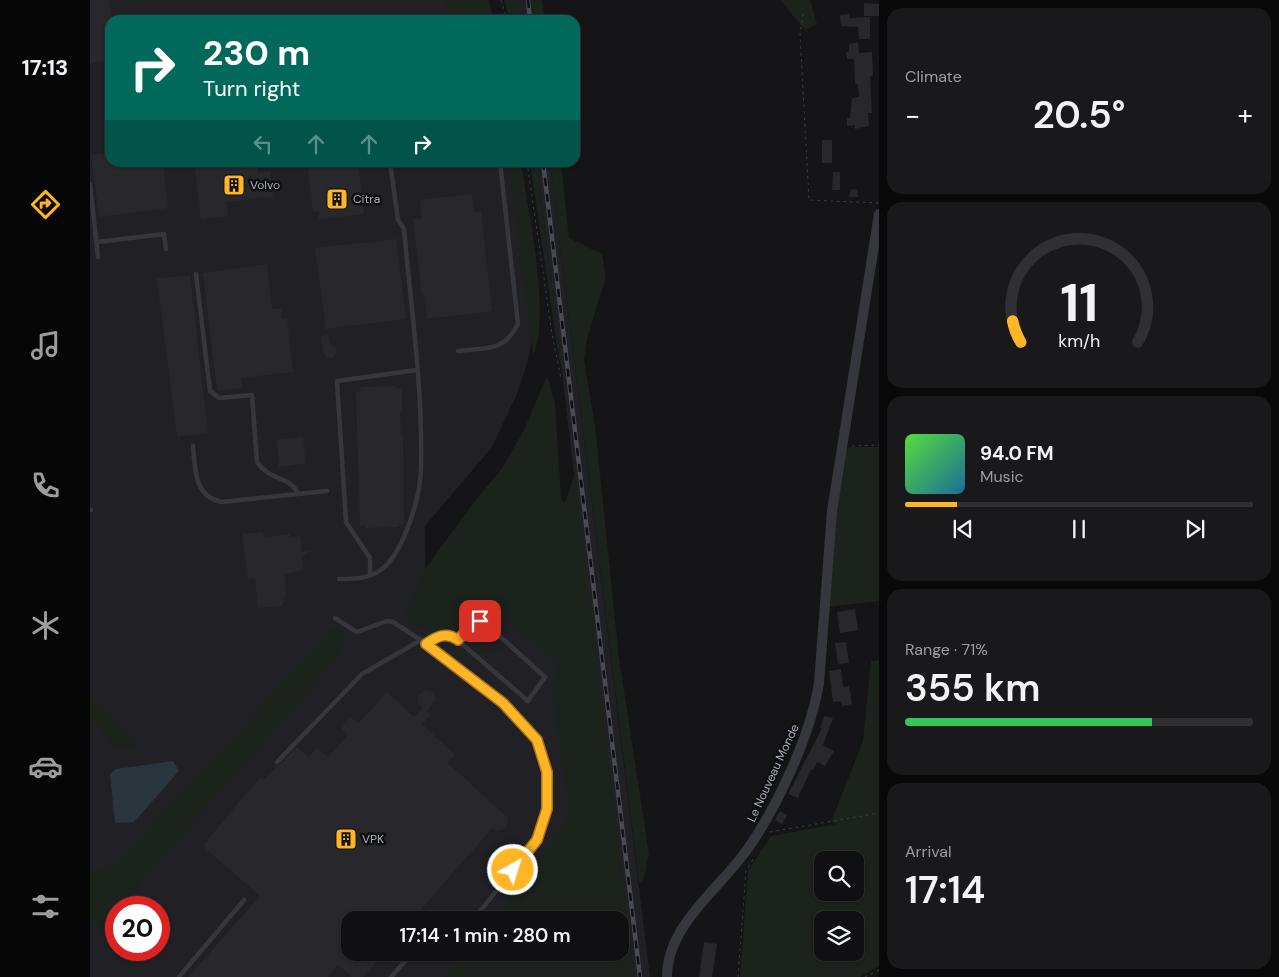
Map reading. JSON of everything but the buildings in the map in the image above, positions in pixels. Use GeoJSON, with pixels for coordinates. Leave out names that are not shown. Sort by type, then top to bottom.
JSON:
{"type":"FeatureCollection","features":[{"type":"Feature","properties":{"kind":"street","name":"Le Nouveau Monde"},"geometry":{"type":"LineString","coordinates":[[667,977],[670,954],[676,938],[736,865],[757,835],[804,740],[814,710],[819,683],[832,511],[879,214]]}},
{"type":"Feature","properties":{"kind":"lane"},"geometry":{"type":"LineString","coordinates":[[339,579],[355,580],[383,568],[412,521],[422,470],[417,370],[404,229],[398,220],[391,167]]}},
{"type":"Feature","properties":{"kind":"lane"},"geometry":{"type":"LineString","coordinates":[[458,351],[497,346],[510,339],[518,324],[501,167]]}},
{"type":"Feature","properties":{"kind":"lane"},"geometry":{"type":"LineString","coordinates":[[90,184],[98,257]]}},
{"type":"Feature","properties":{"kind":"lane"},"geometry":{"type":"LineString","coordinates":[[96,242],[164,234],[166,250]]}},
{"type":"Feature","properties":{"kind":"lane"},"geometry":{"type":"LineString","coordinates":[[196,274],[210,391],[218,398],[252,395],[257,462],[272,477],[287,480],[298,493]]}},
{"type":"Feature","properties":{"kind":"lane"},"geometry":{"type":"LineString","coordinates":[[370,575],[370,558],[346,522],[337,381],[417,370]]}},
{"type":"Feature","properties":{"kind":"lane"},"geometry":{"type":"LineString","coordinates":[[193,446],[198,485],[212,500],[221,502],[328,490]]}},
{"type":"Feature","properties":{"kind":"lane"},"geometry":{"type":"LineString","coordinates":[[335,618],[357,632],[381,621],[393,622],[421,640],[503,703],[537,740],[547,772],[547,809],[537,840],[480,911]]}},
{"type":"Feature","properties":{"kind":"lane"},"geometry":{"type":"LineString","coordinates":[[426,644],[441,636],[453,636],[528,701],[545,677],[484,622],[475,622],[458,640]]}},
{"type":"Feature","properties":{"kind":"lane"},"geometry":{"type":"LineString","coordinates":[[277,762],[362,674],[421,640]]}},
{"type":"Feature","properties":{"kind":"lane"},"geometry":{"type":"LineString","coordinates":[[179,977],[244,900]]}},
{"type":"Feature","properties":{"kind":"lane"},"geometry":{"type":"LineString","coordinates":[[391,977],[404,961]]}},
{"type":"Feature","properties":{"kind":"path"},"geometry":{"type":"LineString","coordinates":[[501,0],[505,15]]}},
{"type":"Feature","properties":{"kind":"path"},"geometry":{"type":"LineString","coordinates":[[803,14],[800,34],[809,200],[879,203]]}},
{"type":"Feature","properties":{"kind":"path"},"geometry":{"type":"LineString","coordinates":[[528,167],[560,379]]}},
{"type":"Feature","properties":{"kind":"path"},"geometry":{"type":"LineString","coordinates":[[842,447],[879,445]]}},
{"type":"Feature","properties":{"kind":"path"},"geometry":{"type":"LineString","coordinates":[[757,835],[879,814]]}},
{"type":"Feature","properties":{"kind":"path"},"geometry":{"type":"LineString","coordinates":[[738,977],[746,871],[755,855]]}},
{"type":"Feature","properties":{"kind":"path"},"geometry":{"type":"LineString","coordinates":[[865,977],[879,970]]}},
{"type":"Feature","properties":{"kind":"shaded area"},"geometry":{"type":"Polygon","coordinates":[[[90,0],[464,0],[477,15],[105,15],[105,167],[518,167],[533,334],[527,364],[517,394],[492,447],[425,526],[425,569],[478,497],[501,470],[534,413],[595,911],[341,911],[341,961],[596,961],[598,977],[90,977],[90,0]]]}},
{"type":"Feature","properties":{"kind":"shaded area"},"geometry":{"type":"Polygon","coordinates":[[[443,0],[489,0],[493,15],[454,15],[443,0]]]}},
{"type":"Feature","properties":{"kind":"shaded area"},"geometry":{"type":"Polygon","coordinates":[[[504,0],[518,0],[520,15],[508,15],[504,0]]]}},
{"type":"Feature","properties":{"kind":"shaded area"},"geometry":{"type":"Polygon","coordinates":[[[518,0],[531,0],[533,15],[520,15],[518,0]]]}},
{"type":"Feature","properties":{"kind":"shaded area"},"geometry":{"type":"Polygon","coordinates":[[[531,0],[542,0],[544,15],[533,15],[531,0]]]}},
{"type":"Feature","properties":{"kind":"shaded area"},"geometry":{"type":"Polygon","coordinates":[[[780,0],[810,0],[817,24],[805,30],[780,0]]]}},
{"type":"Feature","properties":{"kind":"shaded area"},"geometry":{"type":"Polygon","coordinates":[[[509,167],[522,167],[533,234],[540,315],[538,338],[533,356],[509,167]]]}},
{"type":"Feature","properties":{"kind":"shaded area"},"geometry":{"type":"Polygon","coordinates":[[[531,167],[537,167],[561,362],[559,360],[531,167]]]}},
{"type":"Feature","properties":{"kind":"shaded area"},"geometry":{"type":"Polygon","coordinates":[[[537,167],[550,167],[650,977],[634,977],[629,935],[629,911],[626,911],[537,167]]]}},
{"type":"Feature","properties":{"kind":"shaded area"},"geometry":{"type":"Polygon","coordinates":[[[550,167],[561,167],[569,238],[602,254],[606,276],[587,339],[584,360],[595,426],[619,658],[649,854],[644,879],[639,883],[550,167]]]}},
{"type":"Feature","properties":{"kind":"shaded area"},"geometry":{"type":"Polygon","coordinates":[[[547,376],[555,403],[561,499],[565,503],[575,473],[626,911],[501,911],[532,875],[569,813],[554,695],[556,662],[489,606],[475,614],[458,634],[449,629],[430,633],[403,617],[425,570],[517,446],[547,376]]]}},
{"type":"Feature","properties":{"kind":"shaded area"},"geometry":{"type":"Polygon","coordinates":[[[851,447],[879,447],[879,601],[828,607],[837,504],[846,449],[851,447]]]}},
{"type":"Feature","properties":{"kind":"shaded area"},"geometry":{"type":"Polygon","coordinates":[[[336,628],[347,636],[338,650],[342,654],[129,896],[105,896],[105,924],[101,929],[90,919],[90,871],[105,869],[121,860],[332,629],[336,628]]]}},
{"type":"Feature","properties":{"kind":"shaded area"},"geometry":{"type":"Polygon","coordinates":[[[879,660],[879,966],[860,977],[740,977],[748,871],[771,836],[837,824],[831,822],[863,741],[871,661],[879,660]]]}},
{"type":"Feature","properties":{"kind":"shaded area"},"geometry":{"type":"Polygon","coordinates":[[[90,694],[129,735],[137,747],[117,749],[90,719],[90,694]]]}},
{"type":"Feature","properties":{"kind":"shaded area"},"geometry":{"type":"Polygon","coordinates":[[[173,761],[179,771],[134,822],[115,823],[110,774],[116,769],[173,761]]]}},
{"type":"Feature","properties":{"kind":"shaded area"},"geometry":{"type":"Polygon","coordinates":[[[629,934],[634,977],[443,977],[458,961],[629,961],[629,934]]]}},
{"type":"Feature","properties":{"kind":"railway"},"geometry":{"type":"LineString","coordinates":[[528,0],[530,15]]}},
{"type":"Feature","properties":{"kind":"railway"},"geometry":{"type":"LineString","coordinates":[[544,167],[640,977]]}},
{"type":"Feature","properties":{"kind":"place","name":"Volvo"},"geometry":{"type":"Point","coordinates":[234,185]}},
{"type":"Feature","properties":{"kind":"place","name":"Citra"},"geometry":{"type":"Point","coordinates":[337,199]}},
{"type":"Feature","properties":{"kind":"place","name":"VPK"},"geometry":{"type":"Point","coordinates":[346,839]}},
{"type":"Feature","properties":{"kind":"route"},"geometry":{"type":"LineString","coordinates":[[480,621],[471,625],[458,640],[453,636],[446,635],[437,637],[426,644],[503,703],[537,740],[547,772],[547,809],[537,840],[513,870]]}}]}
